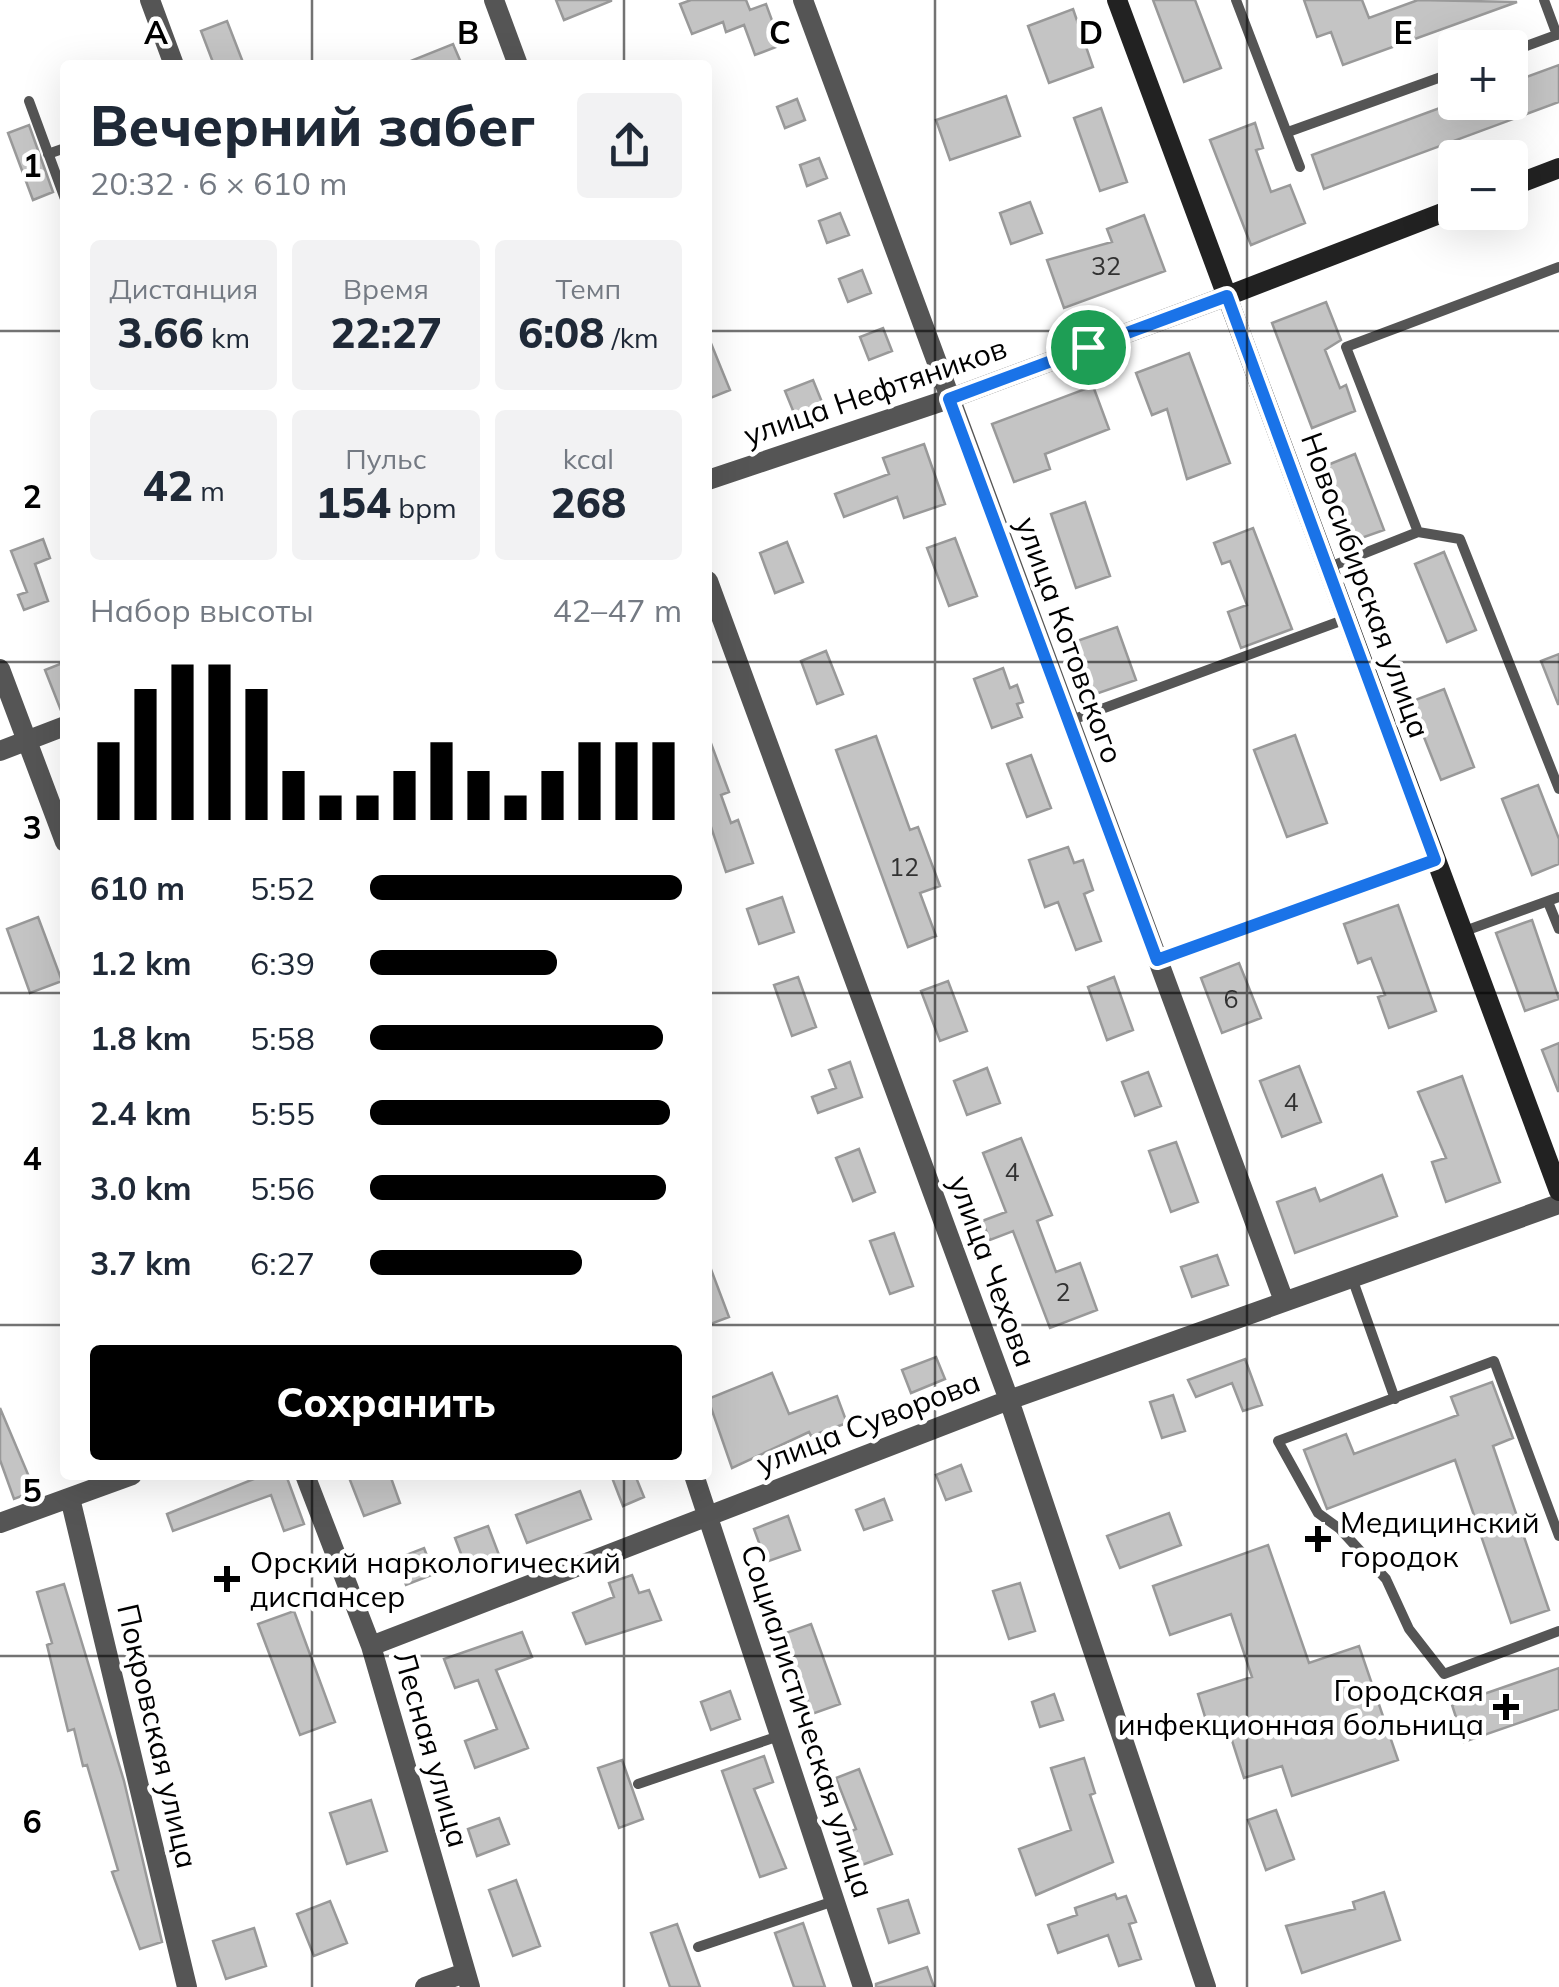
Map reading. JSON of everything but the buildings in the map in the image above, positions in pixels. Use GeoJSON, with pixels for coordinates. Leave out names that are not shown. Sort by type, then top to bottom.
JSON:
{"type":"FeatureCollection","features":[{"type":"Feature","properties":{"kind":"main road","name":"Новосибирская улица"},"geometry":{"type":"LineString","coordinates":[[1117,0],[1559,1191]]}},
{"type":"Feature","properties":{"kind":"main road"},"geometry":{"type":"LineString","coordinates":[[1528,180],[1559,168]]}},
{"type":"Feature","properties":{"kind":"main road","name":"улица Нефтяников"},"geometry":{"type":"LineString","coordinates":[[1227,296],[1438,215]]}},
{"type":"Feature","properties":{"kind":"street"},"geometry":{"type":"LineString","coordinates":[[150,0],[172,60]]}},
{"type":"Feature","properties":{"kind":"street"},"geometry":{"type":"LineString","coordinates":[[494,0],[516,60]]}},
{"type":"Feature","properties":{"kind":"street","name":"улица Котовского"},"geometry":{"type":"LineString","coordinates":[[803,0],[1284,1301]]}},
{"type":"Feature","properties":{"kind":"street","name":"улица Нефтяников"},"geometry":{"type":"LineString","coordinates":[[712,479],[949,399],[1227,296]]}},
{"type":"Feature","properties":{"kind":"street","name":"улица Чехова"},"geometry":{"type":"LineString","coordinates":[[712,592],[1009,1400],[1206,1987]]}},
{"type":"Feature","properties":{"kind":"street"},"geometry":{"type":"LineString","coordinates":[[0,669],[60,829]]}},
{"type":"Feature","properties":{"kind":"street"},"geometry":{"type":"LineString","coordinates":[[0,750],[60,728]]}},
{"type":"Feature","properties":{"kind":"street","name":"улица Суворова"},"geometry":{"type":"LineString","coordinates":[[372,1646],[1009,1400],[1559,1204]]}},
{"type":"Feature","properties":{"kind":"street"},"geometry":{"type":"LineString","coordinates":[[0,1523],[119,1480]]}},
{"type":"Feature","properties":{"kind":"street","name":"Лесная улица"},"geometry":{"type":"LineString","coordinates":[[307,1480],[372,1646],[468,1980]]}},
{"type":"Feature","properties":{"kind":"street","name":"Социалистическая улица"},"geometry":{"type":"LineString","coordinates":[[696,1480],[863,1987]]}},
{"type":"Feature","properties":{"kind":"street","name":"Покровская улица"},"geometry":{"type":"LineString","coordinates":[[70,1498],[187,1987]]}},
{"type":"Feature","properties":{"kind":"street"},"geometry":{"type":"LineString","coordinates":[[425,1987],[468,1980]]}},
{"type":"Feature","properties":{"kind":"lane"},"geometry":{"type":"LineString","coordinates":[[1236,0],[1300,167]]}},
{"type":"Feature","properties":{"kind":"lane"},"geometry":{"type":"LineString","coordinates":[[1528,46],[1558,35],[1544,0]]}},
{"type":"Feature","properties":{"kind":"lane"},"geometry":{"type":"LineString","coordinates":[[1288,132],[1438,78]]}},
{"type":"Feature","properties":{"kind":"lane"},"geometry":{"type":"LineString","coordinates":[[29,101],[60,186]]}},
{"type":"Feature","properties":{"kind":"lane"},"geometry":{"type":"LineString","coordinates":[[48,154],[60,150]]}},
{"type":"Feature","properties":{"kind":"lane"},"geometry":{"type":"LineString","coordinates":[[1418,532],[1346,347],[1559,268]]}},
{"type":"Feature","properties":{"kind":"lane"},"geometry":{"type":"LineString","coordinates":[[1328,568],[1418,532],[1460,539],[1559,789]]}},
{"type":"Feature","properties":{"kind":"lane"},"geometry":{"type":"LineString","coordinates":[[1068,721],[1346,619]]}},
{"type":"Feature","properties":{"kind":"lane"},"geometry":{"type":"LineString","coordinates":[[1157,960],[1435,860]]}},
{"type":"Feature","properties":{"kind":"lane"},"geometry":{"type":"LineString","coordinates":[[1461,932],[1553,899],[1559,930]]}},
{"type":"Feature","properties":{"kind":"lane"},"geometry":{"type":"LineString","coordinates":[[1352,1277],[1395,1399]]}},
{"type":"Feature","properties":{"kind":"lane"},"geometry":{"type":"LineString","coordinates":[[1559,1536],[1494,1361],[1278,1441],[1318,1513],[1340,1528],[1386,1579],[1409,1629],[1444,1674],[1559,1631]]}},
{"type":"Feature","properties":{"kind":"lane"},"geometry":{"type":"LineString","coordinates":[[638,1784],[781,1735]]}},
{"type":"Feature","properties":{"kind":"lane"},"geometry":{"type":"LineString","coordinates":[[698,1948],[835,1901]]}},
{"type":"Feature","properties":{"kind":"place","name":"Медицинский городок"},"geometry":{"type":"Point","coordinates":[1318,1539]}},
{"type":"Feature","properties":{"kind":"place","name":"Орский наркологический диспансер"},"geometry":{"type":"Point","coordinates":[227,1579]}},
{"type":"Feature","properties":{"kind":"place","name":"Городская инфекционная больница"},"geometry":{"type":"Point","coordinates":[1506,1707]}},
{"type":"Feature","properties":{"kind":"route"},"geometry":{"type":"LineString","coordinates":[[1227,296],[1435,860],[1157,960],[949,399],[1088,347],[1227,296]]}}]}
